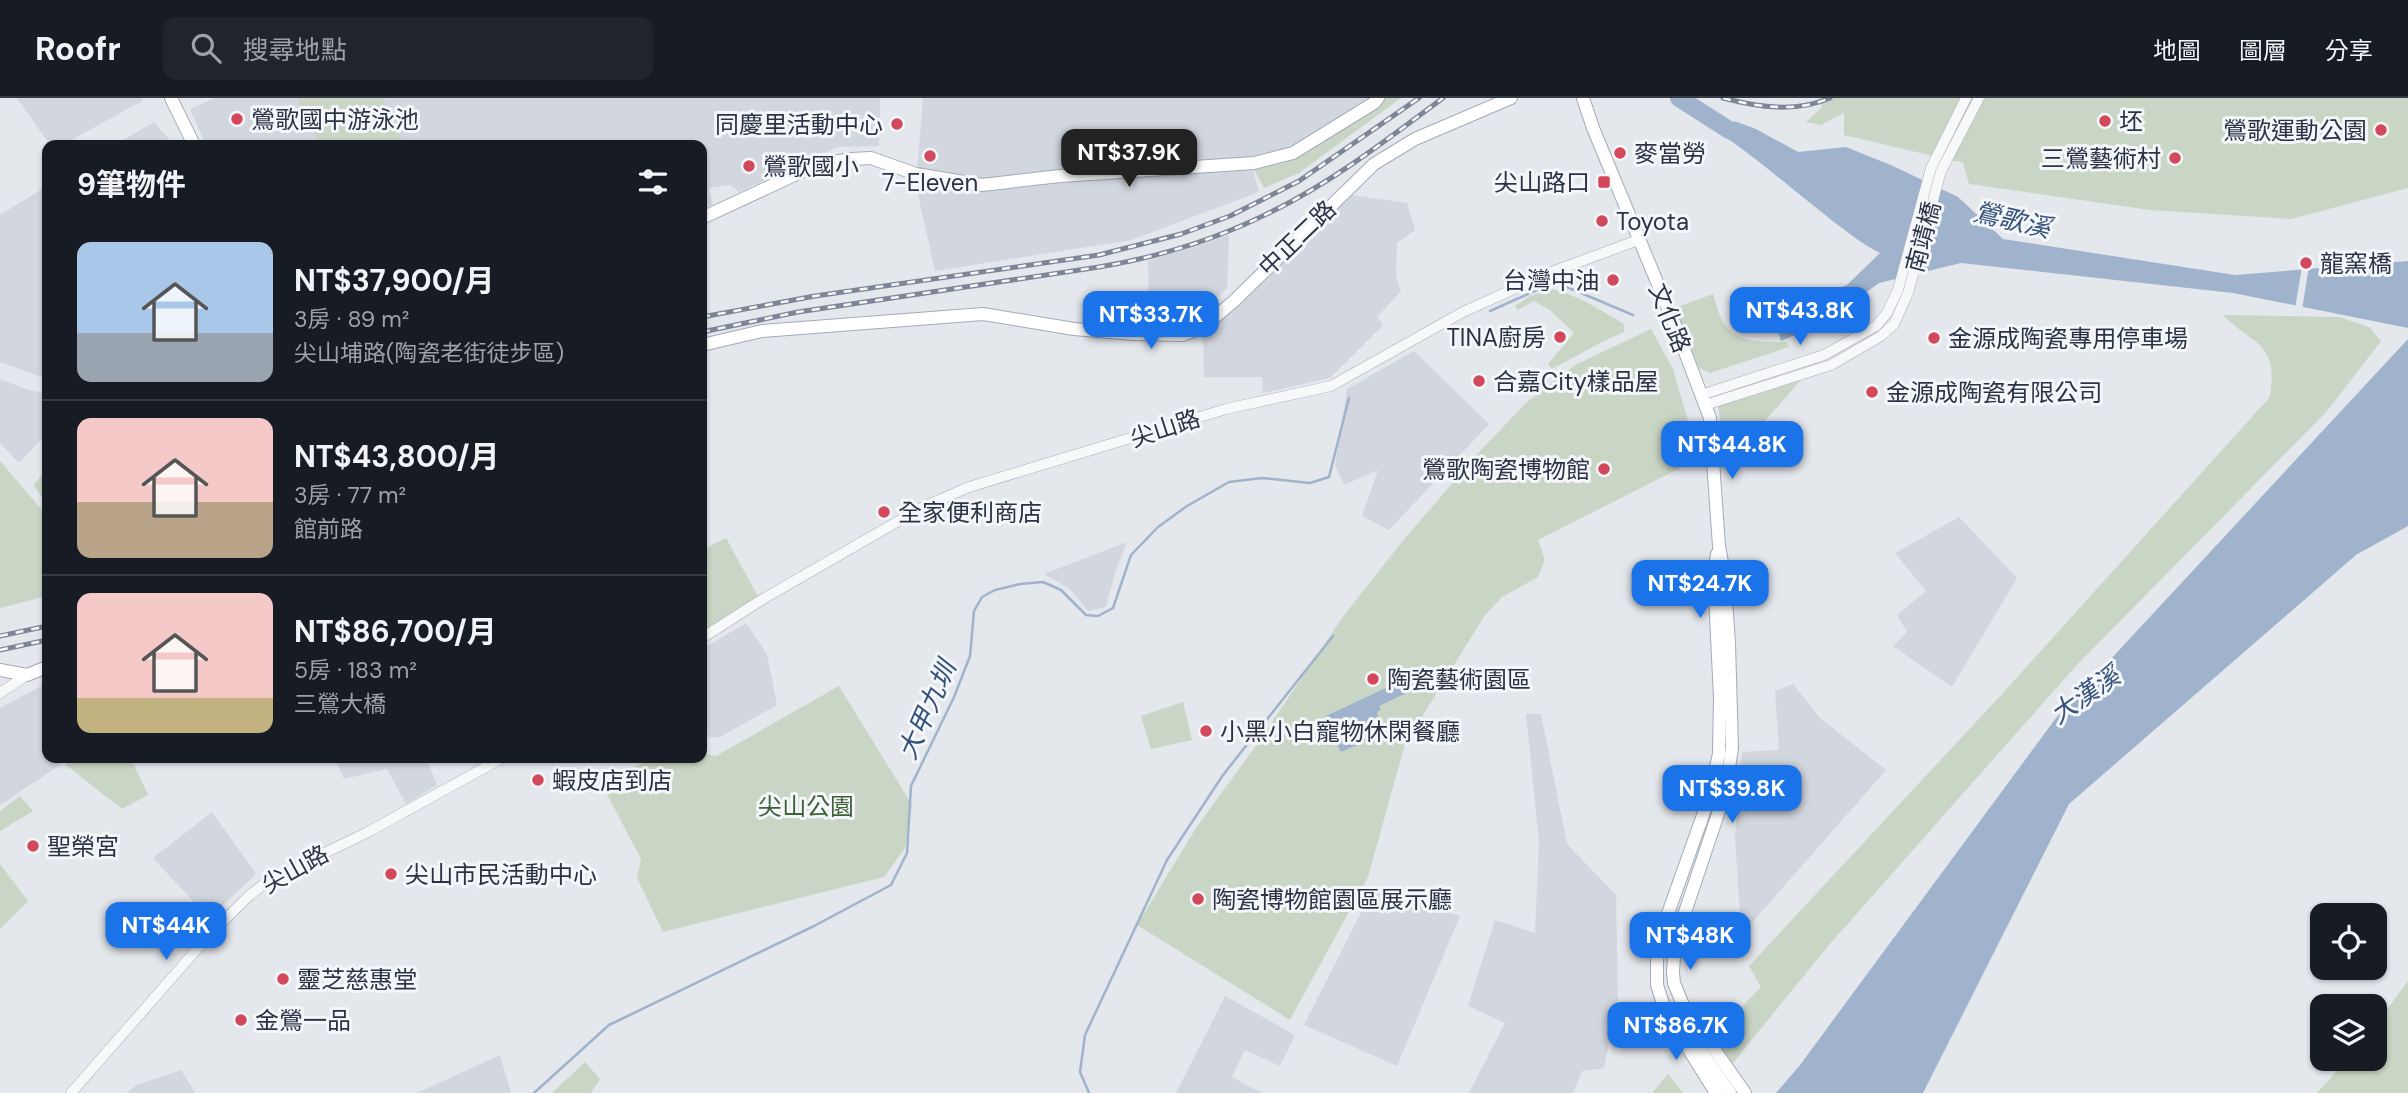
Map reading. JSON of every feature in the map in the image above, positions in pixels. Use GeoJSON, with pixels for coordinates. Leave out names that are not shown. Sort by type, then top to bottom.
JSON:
{"type":"FeatureCollection","features":[{"type":"Feature","properties":{"kind":"main road"},"geometry":{"type":"LineString","coordinates":[[172,98],[192,140]]}},
{"type":"Feature","properties":{"kind":"main road"},"geometry":{"type":"LineString","coordinates":[[707,216],[816,165],[850,159],[872,158],[916,174],[982,185],[1060,176],[1245,164],[1293,153],[1378,98]]}},
{"type":"Feature","properties":{"kind":"main road","name":"中正二路"},"geometry":{"type":"LineString","coordinates":[[707,344],[762,331],[984,314],[1074,329],[1183,335],[1196,330],[1234,300],[1374,164],[1415,139],[1511,98]]}},
{"type":"Feature","properties":{"kind":"main road","name":"文化路"},"geometry":{"type":"LineString","coordinates":[[1583,98],[1710,418],[1719,546],[1714,576],[1726,698]]}},
{"type":"Feature","properties":{"kind":"main road"},"geometry":{"type":"LineString","coordinates":[[0,670],[27,675],[42,669]]}},
{"type":"Feature","properties":{"kind":"main road"},"geometry":{"type":"LineString","coordinates":[[1726,698],[1732,748],[1725,793],[1675,942],[1673,972],[1674,984],[1683,1005],[1745,1093]]}},
{"type":"Feature","properties":{"kind":"main road"},"geometry":{"type":"LineString","coordinates":[[1716,1093],[1666,1013],[1657,985],[1657,948],[1715,779],[1726,698]]}},
{"type":"Feature","properties":{"kind":"main road"},"geometry":{"type":"LineString","coordinates":[[1686,1030],[1731,1093]]}},
{"type":"Feature","properties":{"kind":"street"},"geometry":{"type":"LineString","coordinates":[[1933,180],[1966,98]]}},
{"type":"Feature","properties":{"kind":"street"},"geometry":{"type":"LineString","coordinates":[[1933,180],[1979,98]]}},
{"type":"Feature","properties":{"kind":"street","name":"南靖橋"},"geometry":{"type":"LineString","coordinates":[[1703,400],[1800,376],[1831,365],[1881,336],[1894,324],[1933,180]]}},
{"type":"Feature","properties":{"kind":"street","name":"尖山路"},"geometry":{"type":"LineString","coordinates":[[707,635],[763,599],[923,507],[969,487],[1226,409],[1331,386],[1463,312],[1549,273],[1638,240]]}},
{"type":"Feature","properties":{"kind":"street"},"geometry":{"type":"LineString","coordinates":[[0,693],[27,675]]}},
{"type":"Feature","properties":{"kind":"street","name":"尖山路"},"geometry":{"type":"LineString","coordinates":[[71,1093],[212,932],[250,895],[270,880],[368,832],[493,763]]}},
{"type":"Feature","properties":{"kind":"shaded area"},"geometry":{"type":"Polygon","coordinates":[[[17,98],[143,98],[71,140],[46,140],[17,98]]]}},
{"type":"Feature","properties":{"kind":"shaded area"},"geometry":{"type":"Polygon","coordinates":[[[215,98],[880,98],[879,146],[838,147],[739,192],[730,185],[709,188],[713,205],[707,207],[707,140],[204,140],[190,109],[215,98]]]}},
{"type":"Feature","properties":{"kind":"shaded area"},"geometry":{"type":"Polygon","coordinates":[[[923,98],[1371,98],[1291,148],[1249,158],[1259,192],[1131,240],[935,271],[916,186],[923,98]]]}},
{"type":"Feature","properties":{"kind":"shaded area"},"geometry":{"type":"Polygon","coordinates":[[[154,122],[170,140],[123,140],[154,122]]]}},
{"type":"Feature","properties":{"kind":"shaded area"},"geometry":{"type":"Polygon","coordinates":[[[42,189],[42,377],[0,362],[0,215],[42,189]]]}},
{"type":"Feature","properties":{"kind":"shaded area"},"geometry":{"type":"Polygon","coordinates":[[[1351,195],[1407,203],[1415,230],[1397,243],[1396,276],[1401,291],[1377,317],[1383,325],[1330,378],[1263,393],[1262,377],[1204,377],[1203,337],[1351,195]]]}},
{"type":"Feature","properties":{"kind":"shaded area"},"geometry":{"type":"Polygon","coordinates":[[[1229,235],[1227,288],[1190,326],[1181,325],[1149,306],[1148,261],[1229,235]]]}},
{"type":"Feature","properties":{"kind":"shaded area"},"geometry":{"type":"Polygon","coordinates":[[[1414,351],[1489,424],[1389,530],[1362,516],[1378,470],[1344,485],[1335,466],[1347,389],[1414,351]]]}},
{"type":"Feature","properties":{"kind":"shaded area"},"geometry":{"type":"Polygon","coordinates":[[[0,379],[42,392],[42,438],[19,463],[0,443],[0,379]]]}},
{"type":"Feature","properties":{"kind":"shaded area"},"geometry":{"type":"Polygon","coordinates":[[[1959,517],[2017,578],[1952,687],[1893,646],[1907,632],[1897,615],[1926,591],[1895,553],[1959,517]]]}},
{"type":"Feature","properties":{"kind":"shaded area"},"geometry":{"type":"Polygon","coordinates":[[[1127,542],[1106,607],[1088,611],[1070,589],[1044,574],[1127,542]]]}},
{"type":"Feature","properties":{"kind":"shaded area"},"geometry":{"type":"Polygon","coordinates":[[[746,623],[767,654],[777,705],[720,737],[709,737],[707,733],[707,646],[746,623]]]}},
{"type":"Feature","properties":{"kind":"shaded area"},"geometry":{"type":"Polygon","coordinates":[[[1793,684],[1820,718],[1886,770],[1749,926],[1740,915],[1735,838],[1742,752],[1779,750],[1775,691],[1793,684]]]}},
{"type":"Feature","properties":{"kind":"shaded area"},"geometry":{"type":"Polygon","coordinates":[[[42,686],[42,763],[61,763],[0,805],[0,708],[42,686]]]}},
{"type":"Feature","properties":{"kind":"shaded area"},"geometry":{"type":"Polygon","coordinates":[[[1526,714],[1541,714],[1567,844],[1616,895],[1618,998],[1604,1068],[1582,1071],[1573,1093],[1469,1093],[1505,1023],[1468,1006],[1495,920],[1535,933],[1539,842],[1526,714]]]}},
{"type":"Feature","properties":{"kind":"shaded area"},"geometry":{"type":"Polygon","coordinates":[[[337,763],[428,763],[437,785],[406,804],[387,769],[344,779],[337,763]]]}},
{"type":"Feature","properties":{"kind":"shaded area"},"geometry":{"type":"Polygon","coordinates":[[[212,812],[256,874],[209,918],[153,858],[212,812]]]}},
{"type":"Feature","properties":{"kind":"shaded area"},"geometry":{"type":"Polygon","coordinates":[[[1374,887],[1460,916],[1397,1066],[1304,1025],[1374,887]]]}},
{"type":"Feature","properties":{"kind":"shaded area"},"geometry":{"type":"Polygon","coordinates":[[[1225,996],[1295,1035],[1280,1066],[1245,1050],[1232,1077],[1262,1093],[1176,1093],[1225,996]]]}},
{"type":"Feature","properties":{"kind":"shaded area"},"geometry":{"type":"Polygon","coordinates":[[[500,1055],[511,1093],[417,1093],[500,1055]]]}},
{"type":"Feature","properties":{"kind":"shaded area"},"geometry":{"type":"Polygon","coordinates":[[[181,1070],[195,1093],[126,1093],[137,1085],[181,1070]]]}},
{"type":"Feature","properties":{"kind":"green space"},"geometry":{"type":"Polygon","coordinates":[[[297,98],[383,98],[402,140],[318,140],[297,98]]]}},
{"type":"Feature","properties":{"kind":"green space"},"geometry":{"type":"Polygon","coordinates":[[[1383,98],[1401,98],[1299,173],[1264,188],[1253,168],[1383,98]]]}},
{"type":"Feature","properties":{"kind":"green space","name":"三鶯藝術村"},"geometry":{"type":"Polygon","coordinates":[[[1818,98],[2408,98],[2408,188],[2291,219],[2150,210],[1969,184],[1963,163],[1844,135],[1844,113],[1821,125],[1806,122],[1822,107],[1818,98]]]}},
{"type":"Feature","properties":{"kind":"green space"},"geometry":{"type":"Polygon","coordinates":[[[1551,289],[1579,299],[1624,324],[1624,332],[1552,369],[1548,364],[1574,333],[1550,310],[1534,301],[1518,310],[1515,306],[1530,296],[1551,289]]]}},
{"type":"Feature","properties":{"kind":"green space"},"geometry":{"type":"Polygon","coordinates":[[[1713,294],[1725,325],[1737,336],[1753,341],[1787,342],[1789,347],[1710,373],[1699,368],[1675,308],[1713,294]]]}},
{"type":"Feature","properties":{"kind":"green space"},"geometry":{"type":"Polygon","coordinates":[[[2223,315],[2339,317],[2369,327],[2381,341],[2327,411],[2074,668],[1829,945],[1732,1064],[1712,1039],[1761,987],[1749,966],[2001,695],[2270,397],[2271,365],[2267,355],[2262,347],[2223,315]]]}},
{"type":"Feature","properties":{"kind":"green space","name":"陶瓷藝術園區"},"geometry":{"type":"Polygon","coordinates":[[[1651,329],[1673,369],[1693,438],[1694,461],[1538,540],[1545,560],[1538,577],[1502,597],[1485,615],[1405,744],[1368,877],[1290,1020],[1137,925],[1196,828],[1260,740],[1342,618],[1401,543],[1481,450],[1527,402],[1575,365],[1651,329]]]}},
{"type":"Feature","properties":{"kind":"green space"},"geometry":{"type":"Polygon","coordinates":[[[1801,380],[1761,425],[1724,444],[1718,406],[1801,380]]]}},
{"type":"Feature","properties":{"kind":"green space"},"geometry":{"type":"Polygon","coordinates":[[[0,461],[42,510],[42,597],[0,608],[0,461]]]}},
{"type":"Feature","properties":{"kind":"green space"},"geometry":{"type":"Polygon","coordinates":[[[42,475],[42,497],[33,485],[42,475]]]}},
{"type":"Feature","properties":{"kind":"green space"},"geometry":{"type":"Polygon","coordinates":[[[726,538],[759,598],[707,628],[707,548],[726,538]]]}},
{"type":"Feature","properties":{"kind":"green space","name":"尖山公園"},"geometry":{"type":"Polygon","coordinates":[[[839,686],[912,805],[905,848],[884,877],[663,932],[637,878],[641,859],[601,783],[643,763],[707,763],[707,754],[716,756],[839,686]]]}},
{"type":"Feature","properties":{"kind":"green space"},"geometry":{"type":"Polygon","coordinates":[[[1183,702],[1192,740],[1151,749],[1141,716],[1183,702]]]}},
{"type":"Feature","properties":{"kind":"green space"},"geometry":{"type":"Polygon","coordinates":[[[133,763],[148,795],[122,809],[66,765],[133,763]]]}},
{"type":"Feature","properties":{"kind":"green space"},"geometry":{"type":"Polygon","coordinates":[[[20,796],[33,811],[0,831],[0,811],[20,796]]]}},
{"type":"Feature","properties":{"kind":"green space"},"geometry":{"type":"Polygon","coordinates":[[[0,864],[28,901],[0,929],[0,864]]]}},
{"type":"Feature","properties":{"kind":"green space"},"geometry":{"type":"Polygon","coordinates":[[[2408,981],[2408,1093],[2317,1093],[2337,1071],[2387,1071],[2387,1010],[2408,981]]]}},
{"type":"Feature","properties":{"kind":"green space"},"geometry":{"type":"Polygon","coordinates":[[[585,1062],[600,1079],[591,1093],[552,1093],[585,1062]]]}},
{"type":"Feature","properties":{"kind":"green space"},"geometry":{"type":"Polygon","coordinates":[[[1668,1074],[1683,1093],[1652,1093],[1668,1074]]]}},
{"type":"Feature","properties":{"kind":"water"},"geometry":{"type":"Polygon","coordinates":[[[1734,121],[1756,129],[1798,152],[1846,147],[1893,166],[1958,197],[2003,239],[2235,275],[2408,261],[2408,328],[2233,293],[1961,263],[1879,283],[1827,321],[1781,341],[1773,312],[1847,285],[1880,253],[1834,222],[1730,140],[1734,121]]]}},
{"type":"Feature","properties":{"kind":"water","name":"大漢溪"},"geometry":{"type":"Polygon","coordinates":[[[2408,339],[2408,526],[2356,555],[2069,804],[1923,1093],[1776,1093],[1800,1065],[2056,718],[2408,339]]]}},
{"type":"Feature","properties":{"kind":"water"},"geometry":{"type":"Polygon","coordinates":[[[1411,676],[1417,688],[1379,706],[1381,710],[1377,712],[1378,717],[1372,719],[1373,732],[1369,733],[1371,739],[1341,752],[1324,717],[1411,676]]]}},
{"type":"Feature","properties":{"kind":"pier"},"geometry":{"type":"Polygon","coordinates":[[[2302,266],[2309,266],[2302,310],[2295,309],[2302,266]]]}},
{"type":"Feature","properties":{"kind":"waterway","name":"鶯歌溪"},"geometry":{"type":"LineString","coordinates":[[1679,98],[1729,130],[1752,140]]}},
{"type":"Feature","properties":{"kind":"waterway","name":"大甲九圳"},"geometry":{"type":"LineString","coordinates":[[1490,311],[1555,282],[1633,315]]}},
{"type":"Feature","properties":{"kind":"waterway","name":"大甲九圳"},"geometry":{"type":"LineString","coordinates":[[534,1093],[609,1025],[814,926],[891,885],[907,853],[911,786],[954,697],[970,656],[974,611],[982,597],[995,590],[1043,582],[1061,590],[1086,615],[1098,616],[1113,608],[1131,555],[1158,527],[1187,506],[1229,482],[1262,478],[1310,483],[1329,477],[1349,398]]}},
{"type":"Feature","properties":{"kind":"waterway"},"geometry":{"type":"LineString","coordinates":[[1089,1093],[1080,1072],[1085,1035],[1167,860],[1223,775],[1333,636]]}},
{"type":"Feature","properties":{"kind":"railway"},"geometry":{"type":"LineString","coordinates":[[707,316],[815,296],[1099,255],[1181,234],[1230,216],[1299,181],[1419,98]]}},
{"type":"Feature","properties":{"kind":"railway"},"geometry":{"type":"LineString","coordinates":[[707,331],[798,312],[1099,267],[1188,246],[1252,221],[1296,199],[1361,158],[1443,98]]}},
{"type":"Feature","properties":{"kind":"railway"},"geometry":{"type":"LineString","coordinates":[[1723,98],[1777,107],[1804,106],[1830,98]]}},
{"type":"Feature","properties":{"kind":"railway"},"geometry":{"type":"LineString","coordinates":[[0,636],[42,627]]}},
{"type":"Feature","properties":{"kind":"railway"},"geometry":{"type":"LineString","coordinates":[[0,650],[42,641]]}},
{"type":"Feature","properties":{"kind":"place","name":"鶯歌國中游泳池"},"geometry":{"type":"Point","coordinates":[237,119]}},
{"type":"Feature","properties":{"kind":"place","name":"坯"},"geometry":{"type":"Point","coordinates":[2105,121]}},
{"type":"Feature","properties":{"kind":"place","name":"同慶里活動中心"},"geometry":{"type":"Point","coordinates":[897,124]}},
{"type":"Feature","properties":{"kind":"place","name":"鶯歌運動公園"},"geometry":{"type":"Point","coordinates":[2381,130]}},
{"type":"Feature","properties":{"kind":"place","name":"麥當勞"},"geometry":{"type":"Point","coordinates":[1620,153]}},
{"type":"Feature","properties":{"kind":"place","name":"7-Eleven"},"geometry":{"type":"Point","coordinates":[930,156]}},
{"type":"Feature","properties":{"kind":"place","name":"三鶯藝術村"},"geometry":{"type":"Point","coordinates":[2175,158]}},
{"type":"Feature","properties":{"kind":"place","name":"鶯歌國小"},"geometry":{"type":"Point","coordinates":[749,166]}},
{"type":"Feature","properties":{"kind":"place","name":"尖山路口"},"geometry":{"type":"Point","coordinates":[1604,182]}},
{"type":"Feature","properties":{"kind":"place","name":"Toyota"},"geometry":{"type":"Point","coordinates":[1602,221]}},
{"type":"Feature","properties":{"kind":"place","name":"龍窯橋"},"geometry":{"type":"Point","coordinates":[2306,263]}},
{"type":"Feature","properties":{"kind":"place","name":"台灣中油"},"geometry":{"type":"Point","coordinates":[1613,280]}},
{"type":"Feature","properties":{"kind":"place","name":"TINA廚房"},"geometry":{"type":"Point","coordinates":[1560,337]}},
{"type":"Feature","properties":{"kind":"place","name":"金源成陶瓷專用停車場"},"geometry":{"type":"Point","coordinates":[1934,338]}},
{"type":"Feature","properties":{"kind":"place","name":"合嘉City樣品屋"},"geometry":{"type":"Point","coordinates":[1479,381]}},
{"type":"Feature","properties":{"kind":"place","name":"金源成陶瓷有限公司"},"geometry":{"type":"Point","coordinates":[1872,392]}},
{"type":"Feature","properties":{"kind":"place","name":"鶯歌陶瓷博物館"},"geometry":{"type":"Point","coordinates":[1604,469]}},
{"type":"Feature","properties":{"kind":"place","name":"全家便利商店"},"geometry":{"type":"Point","coordinates":[884,512]}},
{"type":"Feature","properties":{"kind":"place","name":"陶瓷藝術園區"},"geometry":{"type":"Point","coordinates":[1373,679]}},
{"type":"Feature","properties":{"kind":"place","name":"小黑小白寵物休閑餐廳"},"geometry":{"type":"Point","coordinates":[1206,731]}},
{"type":"Feature","properties":{"kind":"place","name":"蝦皮店到店"},"geometry":{"type":"Point","coordinates":[538,780]}},
{"type":"Feature","properties":{"kind":"place","name":"聖榮宮"},"geometry":{"type":"Point","coordinates":[33,846]}},
{"type":"Feature","properties":{"kind":"place","name":"尖山市民活動中心"},"geometry":{"type":"Point","coordinates":[391,874]}},
{"type":"Feature","properties":{"kind":"place","name":"陶瓷博物館園區展示廳"},"geometry":{"type":"Point","coordinates":[1198,899]}},
{"type":"Feature","properties":{"kind":"place","name":"靈芝慈惠堂"},"geometry":{"type":"Point","coordinates":[283,979]}},
{"type":"Feature","properties":{"kind":"place","name":"金鶯一品"},"geometry":{"type":"Point","coordinates":[241,1020]}}]}
